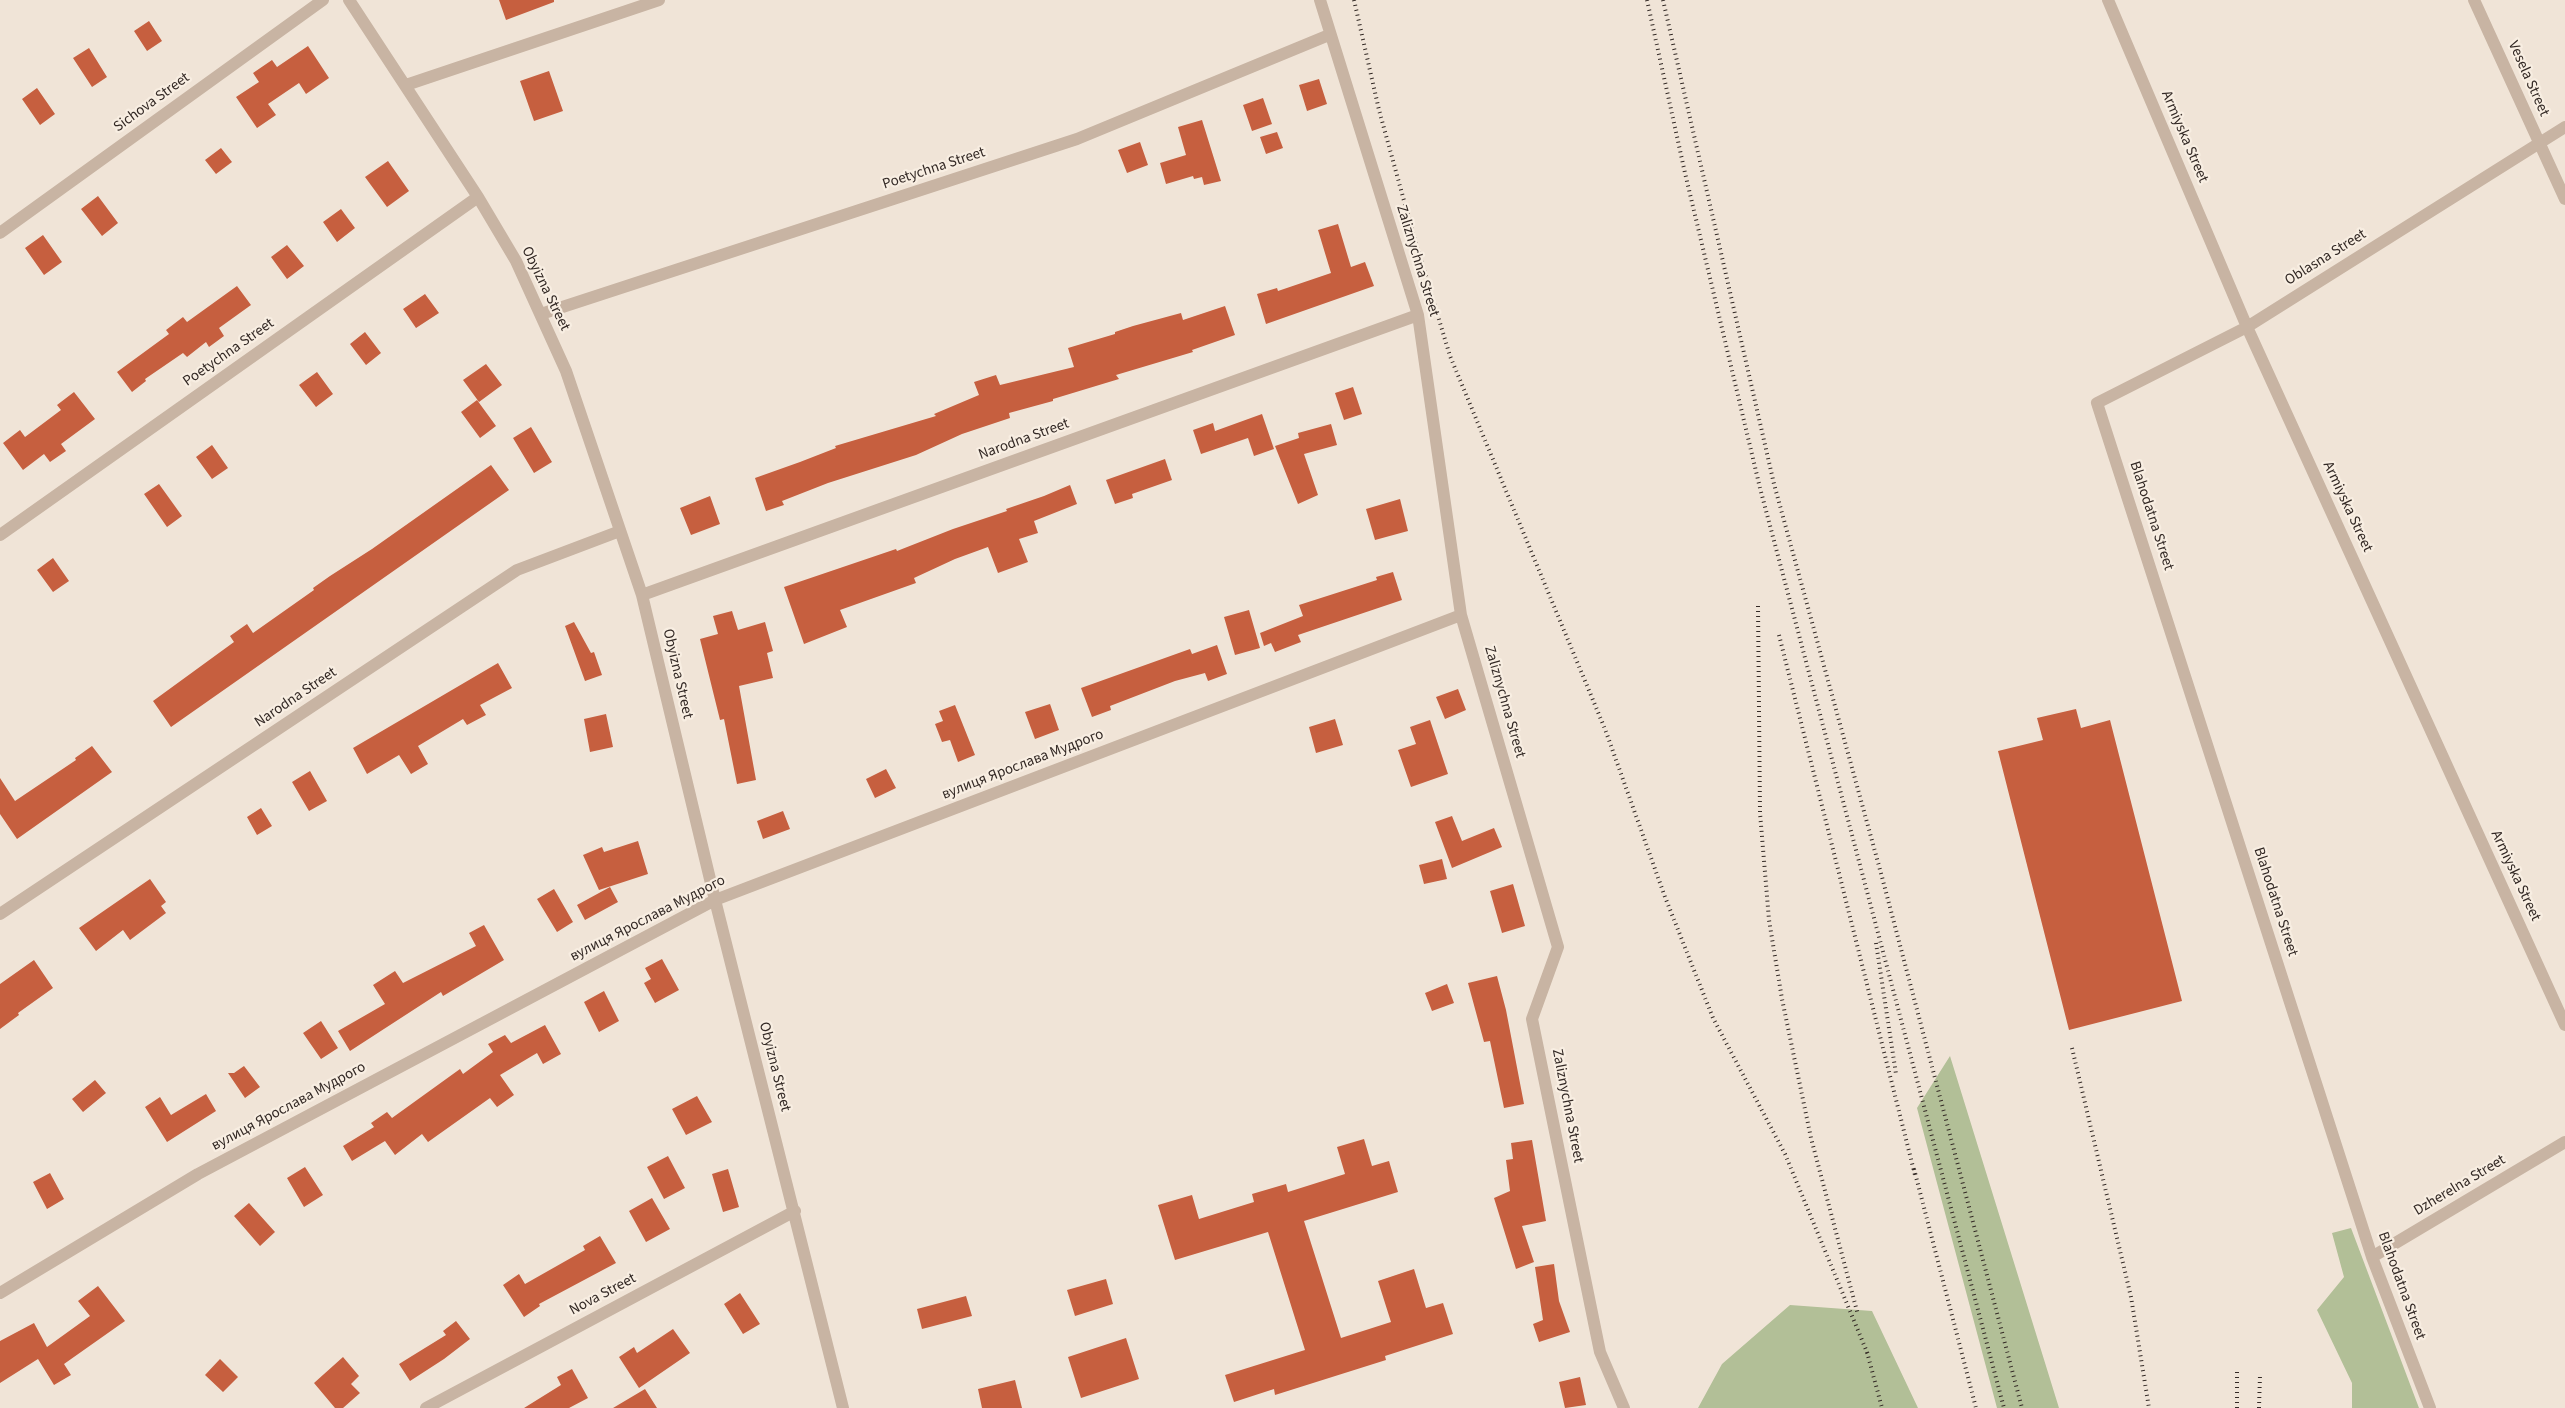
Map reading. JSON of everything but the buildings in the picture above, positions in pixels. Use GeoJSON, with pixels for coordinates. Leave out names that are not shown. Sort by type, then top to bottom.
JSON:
{"type":"FeatureCollection","features":[{"type":"Feature","properties":{"kind":"street","name":"Sichova Street"},"geometry":{"type":"LineString","coordinates":[[0,233],[323,0]]}},
{"type":"Feature","properties":{"kind":"street","name":"Obyizna Street"},"geometry":{"type":"LineString","coordinates":[[349,0],[478,197],[516,261],[566,371],[642,595],[715,900],[843,1408]]}},
{"type":"Feature","properties":{"kind":"street"},"geometry":{"type":"LineString","coordinates":[[406,85],[659,0]]}},
{"type":"Feature","properties":{"kind":"street","name":"Zaliznychna Street"},"geometry":{"type":"LineString","coordinates":[[1320,0],[1329,35],[1418,315],[1461,615],[1558,947],[1532,1019],[1600,1352],[1624,1408]]}},
{"type":"Feature","properties":{"kind":"street","name":"Armiyska Street"},"geometry":{"type":"LineString","coordinates":[[2108,0],[2247,327],[2565,1024]]}},
{"type":"Feature","properties":{"kind":"street","name":"Vesela Street"},"geometry":{"type":"LineString","coordinates":[[2474,0],[2565,198]]}},
{"type":"Feature","properties":{"kind":"street","name":"Poetychna Street"},"geometry":{"type":"LineString","coordinates":[[541,314],[1077,139],[1329,35]]}},
{"type":"Feature","properties":{"kind":"street","name":"Oblasna Street"},"geometry":{"type":"LineString","coordinates":[[2098,403],[2247,327],[2565,127]]}},
{"type":"Feature","properties":{"kind":"street","name":"Poetychna Street"},"geometry":{"type":"LineString","coordinates":[[0,534],[478,197]]}},
{"type":"Feature","properties":{"kind":"street","name":"Narodna Street"},"geometry":{"type":"LineString","coordinates":[[642,595],[1418,315]]}},
{"type":"Feature","properties":{"kind":"street","name":"Blahodatna Street"},"geometry":{"type":"LineString","coordinates":[[2098,403],[2372,1257],[2430,1408]]}},
{"type":"Feature","properties":{"kind":"street","name":"Narodna Street"},"geometry":{"type":"LineString","coordinates":[[0,914],[517,570],[620,531]]}},
{"type":"Feature","properties":{"kind":"street","name":"вулиця Ярослава Мудрого"},"geometry":{"type":"LineString","coordinates":[[0,1293],[198,1174],[715,900],[1461,615]]}},
{"type":"Feature","properties":{"kind":"street","name":"Dzherelna Street"},"geometry":{"type":"LineString","coordinates":[[2372,1257],[2565,1142]]}},
{"type":"Feature","properties":{"kind":"street","name":"Nova Street"},"geometry":{"type":"LineString","coordinates":[[426,1408],[795,1212]]}},
{"type":"Feature","properties":{"kind":"green space"},"geometry":{"type":"Polygon","coordinates":[[[1950,1056],[2059,1408],[1997,1408],[1917,1108],[1950,1056]]]}},
{"type":"Feature","properties":{"kind":"green space"},"geometry":{"type":"Polygon","coordinates":[[[2351,1228],[2419,1408],[2352,1408],[2352,1383],[2317,1310],[2344,1277],[2332,1233],[2351,1228]]]}},
{"type":"Feature","properties":{"kind":"green space"},"geometry":{"type":"Polygon","coordinates":[[[1790,1305],[1872,1311],[1918,1408],[1698,1408],[1722,1364],[1790,1305]]]}},
{"type":"Feature","properties":{"kind":"railway"},"geometry":{"type":"LineString","coordinates":[[1354,0],[1379,110],[1414,237],[1450,356],[1605,729],[1665,897],[1713,1018],[1785,1154],[1869,1357]]}},
{"type":"Feature","properties":{"kind":"railway"},"geometry":{"type":"LineString","coordinates":[[1647,0],[1685,173],[1760,488],[2004,1408]]}},
{"type":"Feature","properties":{"kind":"railway"},"geometry":{"type":"LineString","coordinates":[[1663,0],[1774,484],[1882,877],[2022,1408]]}},
{"type":"Feature","properties":{"kind":"railway"},"geometry":{"type":"LineString","coordinates":[[1758,606],[1760,813],[1769,920],[1782,999],[1811,1138],[1858,1315]]}},
{"type":"Feature","properties":{"kind":"railway"},"geometry":{"type":"LineString","coordinates":[[1779,635],[1915,1175]]}},
{"type":"Feature","properties":{"kind":"railway"},"geometry":{"type":"LineString","coordinates":[[1876,943],[1896,1074]]}},
{"type":"Feature","properties":{"kind":"railway"},"geometry":{"type":"LineString","coordinates":[[2072,1048],[2131,1297],[2149,1408]]}},
{"type":"Feature","properties":{"kind":"railway"},"geometry":{"type":"LineString","coordinates":[[1914,1169],[1976,1408]]}},
{"type":"Feature","properties":{"kind":"railway"},"geometry":{"type":"LineString","coordinates":[[1867,1352],[1882,1408]]}},
{"type":"Feature","properties":{"kind":"railway"},"geometry":{"type":"LineString","coordinates":[[2237,1369],[2237,1408]]}},
{"type":"Feature","properties":{"kind":"railway"},"geometry":{"type":"LineString","coordinates":[[2259,1408],[2260,1375]]}}]}
